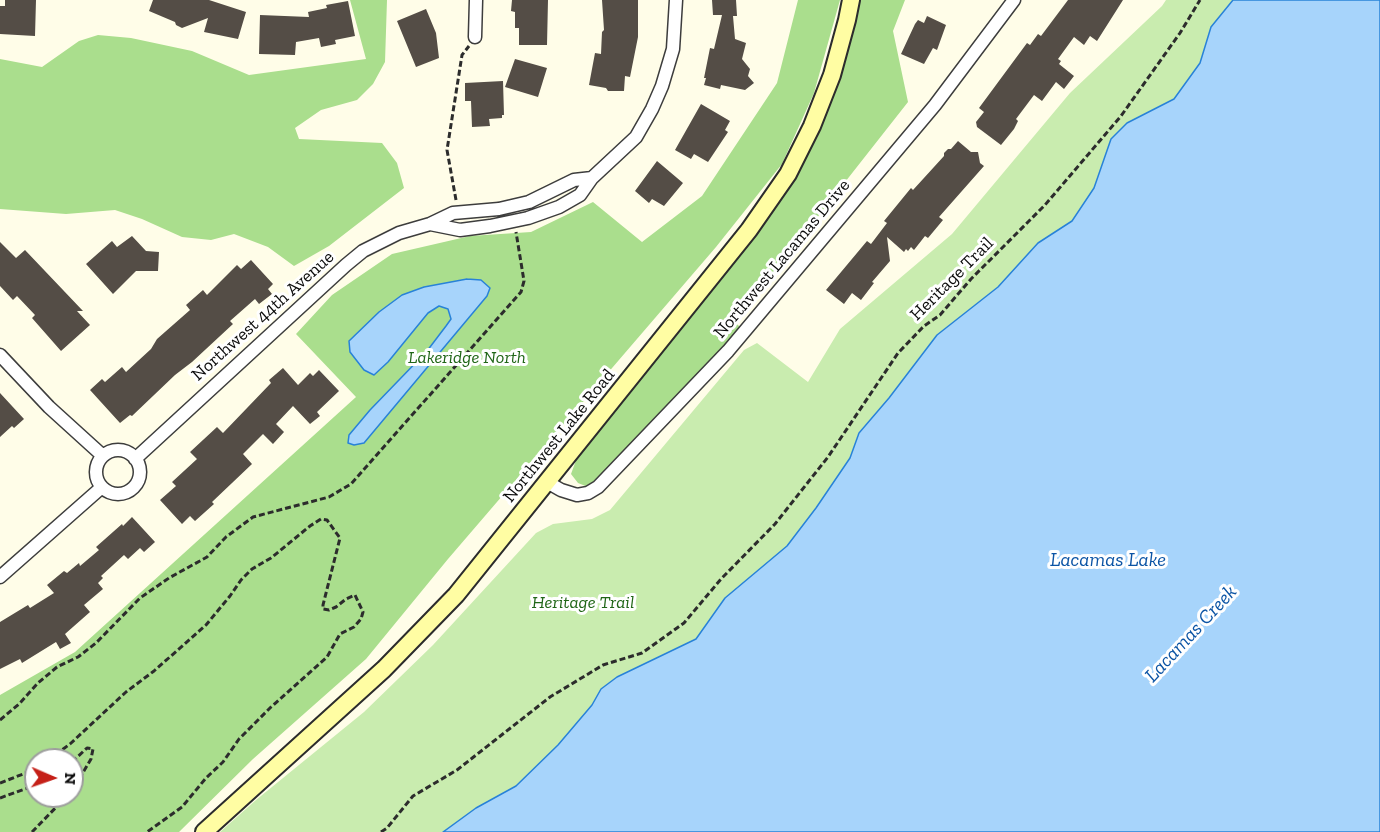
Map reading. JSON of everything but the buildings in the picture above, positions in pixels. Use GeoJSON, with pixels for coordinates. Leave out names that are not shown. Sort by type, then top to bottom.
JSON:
{"type":"FeatureCollection","features":[{"type":"Feature","properties":{"kind":"main road","name":"Northwest Lake Road"},"geometry":{"type":"LineString","coordinates":[[204,832],[384,669],[456,595],[749,230],[788,174],[812,126],[832,75],[851,0]]}},
{"type":"Feature","properties":{"kind":"street"},"geometry":{"type":"LineString","coordinates":[[475,37],[476,0]]}},
{"type":"Feature","properties":{"kind":"street","name":"Northwest 44th Avenue"},"geometry":{"type":"LineString","coordinates":[[430,224],[460,230],[513,221],[560,207],[580,195],[592,178],[636,137],[652,110],[673,49],[676,0]]}},
{"type":"Feature","properties":{"kind":"street","name":"Northwest Lacamas Drive"},"geometry":{"type":"LineString","coordinates":[[547,482],[577,495],[588,493],[598,487],[728,351],[935,105],[1014,0]]}},
{"type":"Feature","properties":{"kind":"street","name":"Northwest 44th Avenue"},"geometry":{"type":"LineString","coordinates":[[135,459],[363,251],[399,233],[430,224],[453,213],[499,209],[529,202],[574,180],[592,178]]}},
{"type":"Feature","properties":{"kind":"street"},"geometry":{"type":"LineString","coordinates":[[0,355],[49,407],[103,456]]}},
{"type":"Feature","properties":{"kind":"street"},"geometry":{"type":"LineString","coordinates":[[113,451],[122,451],[135,459],[140,475],[132,489],[125,493],[108,492],[97,480],[98,463],[103,456],[113,451]]}},
{"type":"Feature","properties":{"kind":"street"},"geometry":{"type":"LineString","coordinates":[[0,577],[102,487]]}},
{"type":"Feature","properties":{"kind":"path","name":"Heritage Trail"},"geometry":{"type":"LineString","coordinates":[[381,832],[387,828],[413,796],[457,770],[550,697],[603,666],[642,654],[684,623],[795,499],[828,457],[898,353],[924,326],[940,315],[971,279],[1045,205],[1121,116],[1180,33],[1200,0]]}},
{"type":"Feature","properties":{"kind":"path"},"geometry":{"type":"LineString","coordinates":[[456,204],[447,150],[462,55],[475,37]]}},
{"type":"Feature","properties":{"kind":"path"},"geometry":{"type":"LineString","coordinates":[[0,720],[19,704],[38,682],[57,667],[78,657],[96,643],[140,598],[169,578],[207,557],[226,537],[253,517],[329,497],[351,484],[521,292],[524,281],[513,221]]}},
{"type":"Feature","properties":{"kind":"path"},"geometry":{"type":"LineString","coordinates":[[64,748],[126,692],[154,671],[206,625],[252,569],[271,558],[310,526],[321,519],[327,519],[340,538],[323,609],[329,610],[336,607],[355,595],[363,612],[361,619],[354,627],[340,634],[327,657],[239,739],[223,762],[182,807],[147,832]]}},
{"type":"Feature","properties":{"kind":"path"},"geometry":{"type":"LineString","coordinates":[[84,751],[93,748],[91,759],[84,771]]}},
{"type":"Feature","properties":{"kind":"path"},"geometry":{"type":"LineString","coordinates":[[0,783],[24,774]]}},
{"type":"Feature","properties":{"kind":"path"},"geometry":{"type":"LineString","coordinates":[[0,798],[24,789]]}},
{"type":"Feature","properties":{"kind":"path"},"geometry":{"type":"LineString","coordinates":[[32,832],[55,808]]}},
{"type":"Feature","properties":{"kind":"green space"},"geometry":{"type":"Polygon","coordinates":[[[350,0],[387,0],[385,62],[373,84],[357,100],[321,110],[295,128],[299,139],[382,143],[397,163],[404,188],[329,246],[294,266],[268,247],[234,234],[211,240],[182,237],[115,210],[66,214],[0,209],[0,59],[42,67],[79,41],[98,35],[131,38],[192,51],[249,75],[366,59],[350,0]]]}},
{"type":"Feature","properties":{"kind":"green space","name":"Lakeridge North"},"geometry":{"type":"Polygon","coordinates":[[[798,0],[840,0],[814,93],[782,164],[716,247],[448,559],[366,659],[253,759],[179,832],[0,832],[0,695],[75,652],[356,397],[296,334],[332,295],[392,254],[470,236],[531,232],[593,202],[642,242],[702,196],[777,83],[798,0]]]}},
{"type":"Feature","properties":{"kind":"green space"},"geometry":{"type":"Polygon","coordinates":[[[854,0],[905,0],[893,31],[908,102],[735,322],[744,331],[596,486],[588,487],[578,483],[571,474],[582,444],[769,214],[817,138],[844,56],[854,0]]]}},
{"type":"Feature","properties":{"kind":"green space","name":"Heritage Trail"},"geometry":{"type":"Polygon","coordinates":[[[1166,0],[1233,0],[1211,27],[1200,63],[1174,99],[1127,123],[1111,139],[1094,188],[1072,221],[1038,243],[998,287],[937,335],[889,398],[859,432],[850,458],[787,546],[725,598],[696,639],[617,677],[601,689],[592,705],[558,745],[516,786],[476,808],[443,832],[220,832],[364,712],[433,645],[536,533],[553,524],[592,519],[610,510],[744,350],[757,343],[808,382],[840,329],[952,234],[1070,93],[1166,0]]]}},
{"type":"Feature","properties":{"kind":"water","name":"Lacamas Lake"},"geometry":{"type":"Polygon","coordinates":[[[1233,0],[1380,0],[1380,832],[443,832],[476,808],[516,786],[558,745],[592,705],[601,689],[617,677],[696,639],[725,598],[787,546],[850,458],[859,433],[937,335],[998,287],[1038,243],[1072,221],[1094,188],[1111,139],[1127,123],[1174,99],[1200,63],[1211,27],[1233,0]]]}},
{"type":"Feature","properties":{"kind":"water"},"geometry":{"type":"Polygon","coordinates":[[[467,279],[481,280],[490,288],[487,296],[364,443],[354,445],[348,443],[349,435],[427,351],[451,319],[448,309],[439,306],[428,313],[388,362],[374,375],[364,370],[350,352],[349,341],[379,312],[402,295],[424,287],[467,279]]]}},
{"type":"Feature","properties":{"kind":"water label","name":"Lacamas Creek"},"geometry":{"type":"Point","coordinates":[1191,634]}}]}
